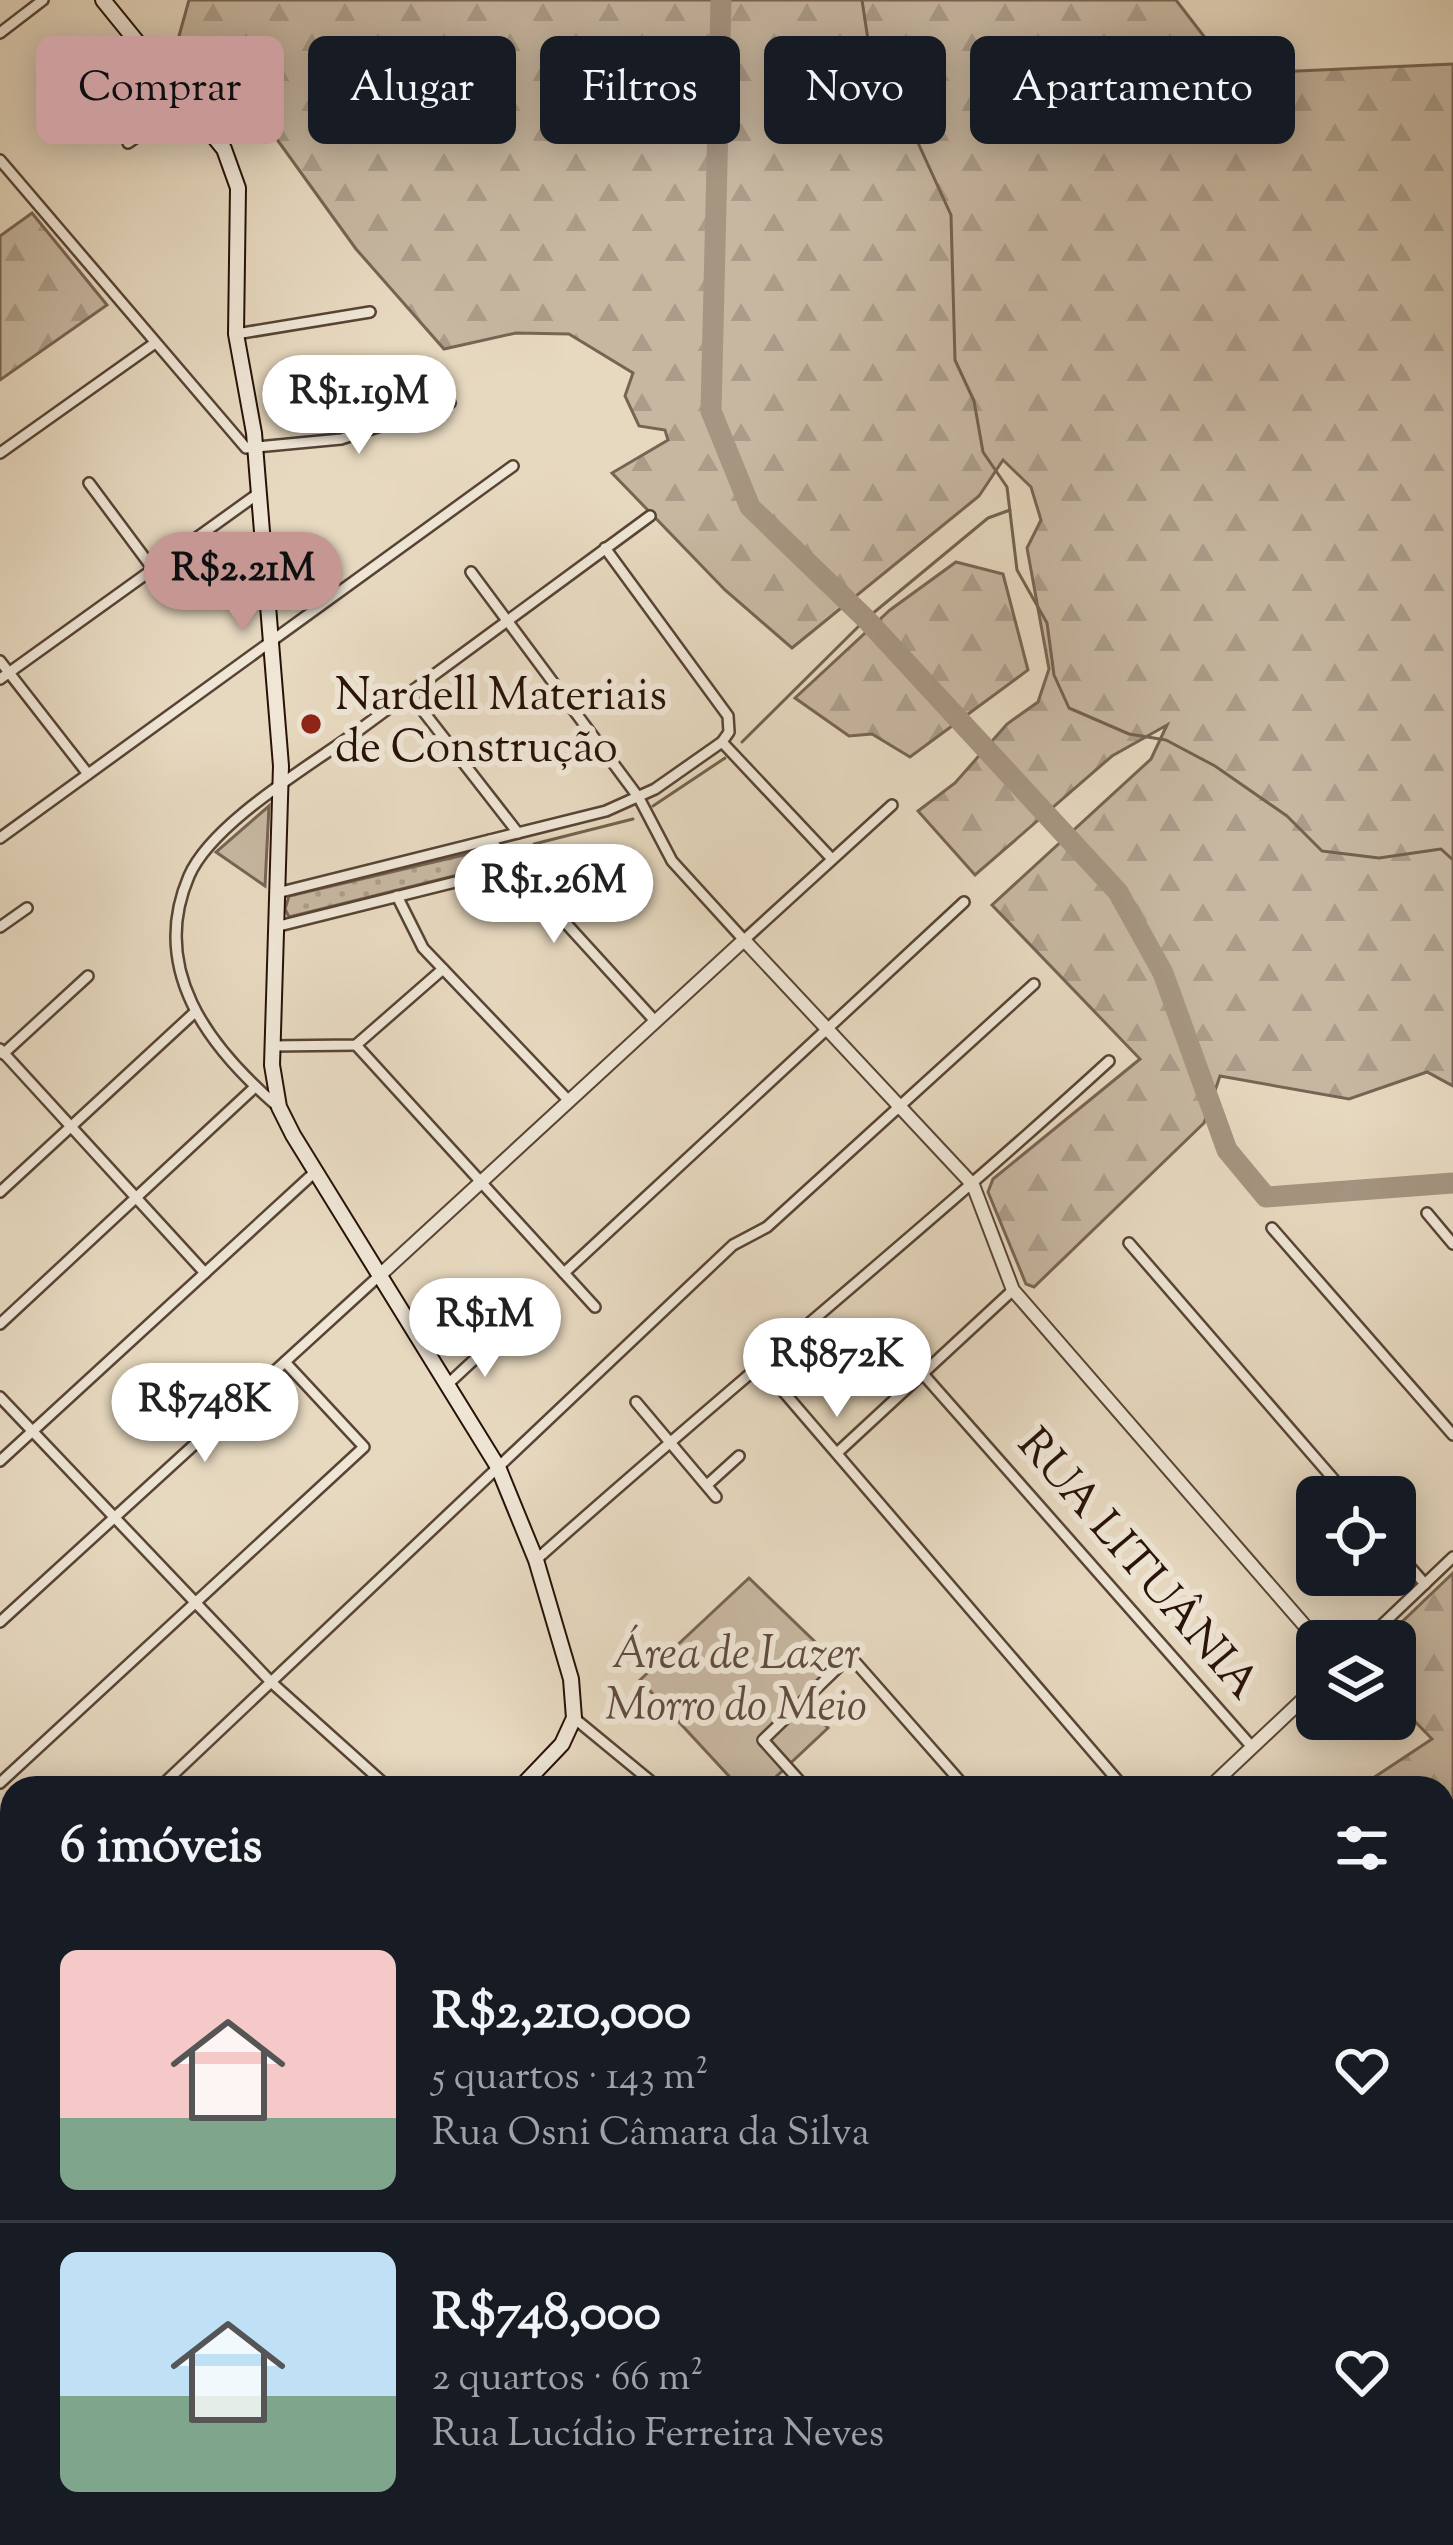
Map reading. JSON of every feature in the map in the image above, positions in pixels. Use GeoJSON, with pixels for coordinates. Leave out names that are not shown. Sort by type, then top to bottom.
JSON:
{"type":"FeatureCollection","features":[{"type":"Feature","properties":{"kind":"main road"},"geometry":{"type":"LineString","coordinates":[[103,0],[133,36]]}},
{"type":"Feature","properties":{"kind":"main road"},"geometry":{"type":"LineString","coordinates":[[220,144],[238,188],[236,334],[255,450],[281,788],[272,1046],[279,1107],[498,1467],[536,1559],[571,1679],[574,1718],[562,1744],[531,1776]]}},
{"type":"Feature","properties":{"kind":"street"},"geometry":{"type":"LineString","coordinates":[[20,0],[29,11]]}},
{"type":"Feature","properties":{"kind":"street"},"geometry":{"type":"LineString","coordinates":[[0,33],[43,0]]}},
{"type":"Feature","properties":{"kind":"street"},"geometry":{"type":"LineString","coordinates":[[0,160],[239,443],[255,450],[341,439],[450,403]]}},
{"type":"Feature","properties":{"kind":"street"},"geometry":{"type":"LineString","coordinates":[[236,334],[370,312]]}},
{"type":"Feature","properties":{"kind":"street"},"geometry":{"type":"LineString","coordinates":[[0,453],[155,343]]}},
{"type":"Feature","properties":{"kind":"street"},"geometry":{"type":"LineString","coordinates":[[0,838],[513,466]]}},
{"type":"Feature","properties":{"kind":"street"},"geometry":{"type":"LineString","coordinates":[[89,483],[153,569]]}},
{"type":"Feature","properties":{"kind":"street"},"geometry":{"type":"LineString","coordinates":[[0,679],[259,493]]}},
{"type":"Feature","properties":{"kind":"street"},"geometry":{"type":"LineString","coordinates":[[279,1107],[255,1087],[194,1013],[177,953],[187,880],[206,850],[281,788],[650,515]]}},
{"type":"Feature","properties":{"kind":"street"},"geometry":{"type":"LineString","coordinates":[[277,892],[639,798],[722,742],[730,722],[605,548]]}},
{"type":"Feature","properties":{"kind":"street"},"geometry":{"type":"LineString","coordinates":[[472,572],[639,798],[672,861],[973,1185],[1013,1291],[1300,1620]]}},
{"type":"Feature","properties":{"kind":"street"},"geometry":{"type":"LineString","coordinates":[[0,661],[88,774]]}},
{"type":"Feature","properties":{"kind":"street"},"geometry":{"type":"LineString","coordinates":[[409,693],[518,833]]}},
{"type":"Feature","properties":{"kind":"street"},"geometry":{"type":"LineString","coordinates":[[722,742],[832,859]]}},
{"type":"Feature","properties":{"kind":"street"},"geometry":{"type":"LineString","coordinates":[[0,1622],[892,805]]}},
{"type":"Feature","properties":{"kind":"street"},"geometry":{"type":"LineString","coordinates":[[490,840],[655,1021]]}},
{"type":"Feature","properties":{"kind":"street"},"geometry":{"type":"LineString","coordinates":[[275,927],[511,868]]}},
{"type":"Feature","properties":{"kind":"street"},"geometry":{"type":"LineString","coordinates":[[397,896],[410,930],[442,970],[568,1101]]}},
{"type":"Feature","properties":{"kind":"street"},"geometry":{"type":"LineString","coordinates":[[564,1273],[964,902]]}},
{"type":"Feature","properties":{"kind":"street"},"geometry":{"type":"LineString","coordinates":[[0,927],[27,908]]}},
{"type":"Feature","properties":{"kind":"street"},"geometry":{"type":"LineString","coordinates":[[272,1046],[356,1045],[442,970]]}},
{"type":"Feature","properties":{"kind":"street"},"geometry":{"type":"LineString","coordinates":[[88,976],[1,1053],[205,1273]]}},
{"type":"Feature","properties":{"kind":"street"},"geometry":{"type":"LineString","coordinates":[[172,1776],[733,1245],[767,1227],[1034,984]]}},
{"type":"Feature","properties":{"kind":"street"},"geometry":{"type":"LineString","coordinates":[[0,1192],[194,1013]]}},
{"type":"Feature","properties":{"kind":"street"},"geometry":{"type":"LineString","coordinates":[[356,1045],[595,1307]]}},
{"type":"Feature","properties":{"kind":"street"},"geometry":{"type":"LineString","coordinates":[[536,1559],[758,1362],[973,1185],[1108,1061]]}},
{"type":"Feature","properties":{"kind":"street"},"geometry":{"type":"LineString","coordinates":[[0,1324],[255,1087]]}},
{"type":"Feature","properties":{"kind":"street"},"geometry":{"type":"LineString","coordinates":[[0,1461],[315,1172]]}},
{"type":"Feature","properties":{"kind":"street"},"geometry":{"type":"LineString","coordinates":[[1427,1213],[1453,1244]]}},
{"type":"Feature","properties":{"kind":"street"},"geometry":{"type":"LineString","coordinates":[[1272,1228],[1453,1435]]}},
{"type":"Feature","properties":{"kind":"street"},"geometry":{"type":"LineString","coordinates":[[1130,1243],[1331,1476]]}},
{"type":"Feature","properties":{"kind":"street"},"geometry":{"type":"LineString","coordinates":[[836,1454],[1013,1291]]}},
{"type":"Feature","properties":{"kind":"street"},"geometry":{"type":"LineString","coordinates":[[448,1384],[491,1343]]}},
{"type":"Feature","properties":{"kind":"street"},"geometry":{"type":"LineString","coordinates":[[8,1776],[364,1447],[285,1362]]}},
{"type":"Feature","properties":{"kind":"street"},"geometry":{"type":"LineString","coordinates":[[758,1362],[1114,1776]]}},
{"type":"Feature","properties":{"kind":"street","name":"RUA LITUÂNIA"},"geometry":{"type":"LineString","coordinates":[[923,1374],[1252,1748]]}},
{"type":"Feature","properties":{"kind":"street"},"geometry":{"type":"LineString","coordinates":[[0,1397],[271,1682],[376,1776]]}},
{"type":"Feature","properties":{"kind":"street"},"geometry":{"type":"LineString","coordinates":[[637,1402],[716,1497]]}},
{"type":"Feature","properties":{"kind":"street"},"geometry":{"type":"LineString","coordinates":[[706,1485],[740,1456]]}},
{"type":"Feature","properties":{"kind":"street"},"geometry":{"type":"LineString","coordinates":[[1387,1620],[1453,1557]]}},
{"type":"Feature","properties":{"kind":"street"},"geometry":{"type":"LineString","coordinates":[[1416,1574],[1425,1584]]}},
{"type":"Feature","properties":{"kind":"street"},"geometry":{"type":"LineString","coordinates":[[795,1776],[763,1740],[850,1656],[955,1776]]}},
{"type":"Feature","properties":{"kind":"street"},"geometry":{"type":"LineString","coordinates":[[1222,1776],[1296,1707]]}},
{"type":"Feature","properties":{"kind":"street"},"geometry":{"type":"LineString","coordinates":[[574,1718],[644,1776]]}},
{"type":"Feature","properties":{"kind":"green space"},"geometry":{"type":"Polygon","coordinates":[[[189,0],[1176,0],[1204,36],[970,36],[970,144],[1295,144],[1295,71],[1453,64],[1453,1086],[1427,1072],[1349,1099],[1220,1076],[1204,1123],[1034,1287],[1026,1284],[988,1192],[993,1179],[1140,1059],[992,905],[1151,759],[1167,725],[1112,756],[975,875],[918,811],[955,783],[1007,724],[1038,702],[1049,669],[1027,548],[1041,520],[1031,487],[1003,460],[979,496],[792,648],[725,590],[612,473],[668,440],[665,430],[639,426],[625,396],[633,373],[569,334],[516,333],[444,349],[356,249],[280,144],[284,144],[284,36],[179,36],[189,0]]]}},
{"type":"Feature","properties":{"kind":"green space"},"geometry":{"type":"Polygon","coordinates":[[[32,213],[107,305],[0,380],[0,236],[32,213]]]}},
{"type":"Feature","properties":{"kind":"green space"},"geometry":{"type":"Polygon","coordinates":[[[956,562],[1003,574],[1028,670],[910,757],[872,734],[849,736],[795,698],[890,610],[956,562]]]}},
{"type":"Feature","properties":{"kind":"green space"},"geometry":{"type":"Polygon","coordinates":[[[269,806],[265,886],[216,852],[269,806]]]}},
{"type":"Feature","properties":{"kind":"green space"},"geometry":{"type":"Polygon","coordinates":[[[485,850],[493,859],[486,868],[289,917],[285,909],[289,896],[485,850]]]}},
{"type":"Feature","properties":{"kind":"green space"},"geometry":{"type":"Polygon","coordinates":[[[1453,1573],[1453,1776],[1376,1776],[1432,1739],[1416,1723],[1416,1620],[1404,1620],[1453,1573]]]}},
{"type":"Feature","properties":{"kind":"green space","name":"Área de Lazer Morro do Meio"},"geometry":{"type":"Polygon","coordinates":[[[749,1578],[836,1662],[801,1698],[828,1728],[777,1776],[729,1776],[640,1680],[749,1578]]]}},
{"type":"Feature","properties":{"kind":"waterway"},"geometry":{"type":"LineString","coordinates":[[721,0],[711,411],[750,507],[866,619],[1118,892],[1163,973],[1227,1150],[1266,1197],[1453,1183]]}},
{"type":"Feature","properties":{"kind":"waterway"},"geometry":{"type":"LineString","coordinates":[[862,0],[870,53],[907,88],[908,121],[951,215],[955,360],[974,401],[983,452],[1007,487],[1017,570],[1047,623],[1054,675],[1069,708],[1129,734],[1166,740],[1215,766],[1287,816],[1322,851],[1379,858],[1441,849],[1453,860]]}},
{"type":"Feature","properties":{"kind":"waterway"},"geometry":{"type":"LineString","coordinates":[[742,742],[866,619],[988,518],[1010,510]]}},
{"type":"Feature","properties":{"kind":"waterway"},"geometry":{"type":"LineString","coordinates":[[653,806],[725,758]]}},
{"type":"Feature","properties":{"kind":"waterway"},"geometry":{"type":"LineString","coordinates":[[534,844],[633,819]]}},
{"type":"Feature","properties":{"kind":"place","name":"Nardell Materiais de Construção"},"geometry":{"type":"Point","coordinates":[311,724]}}]}
